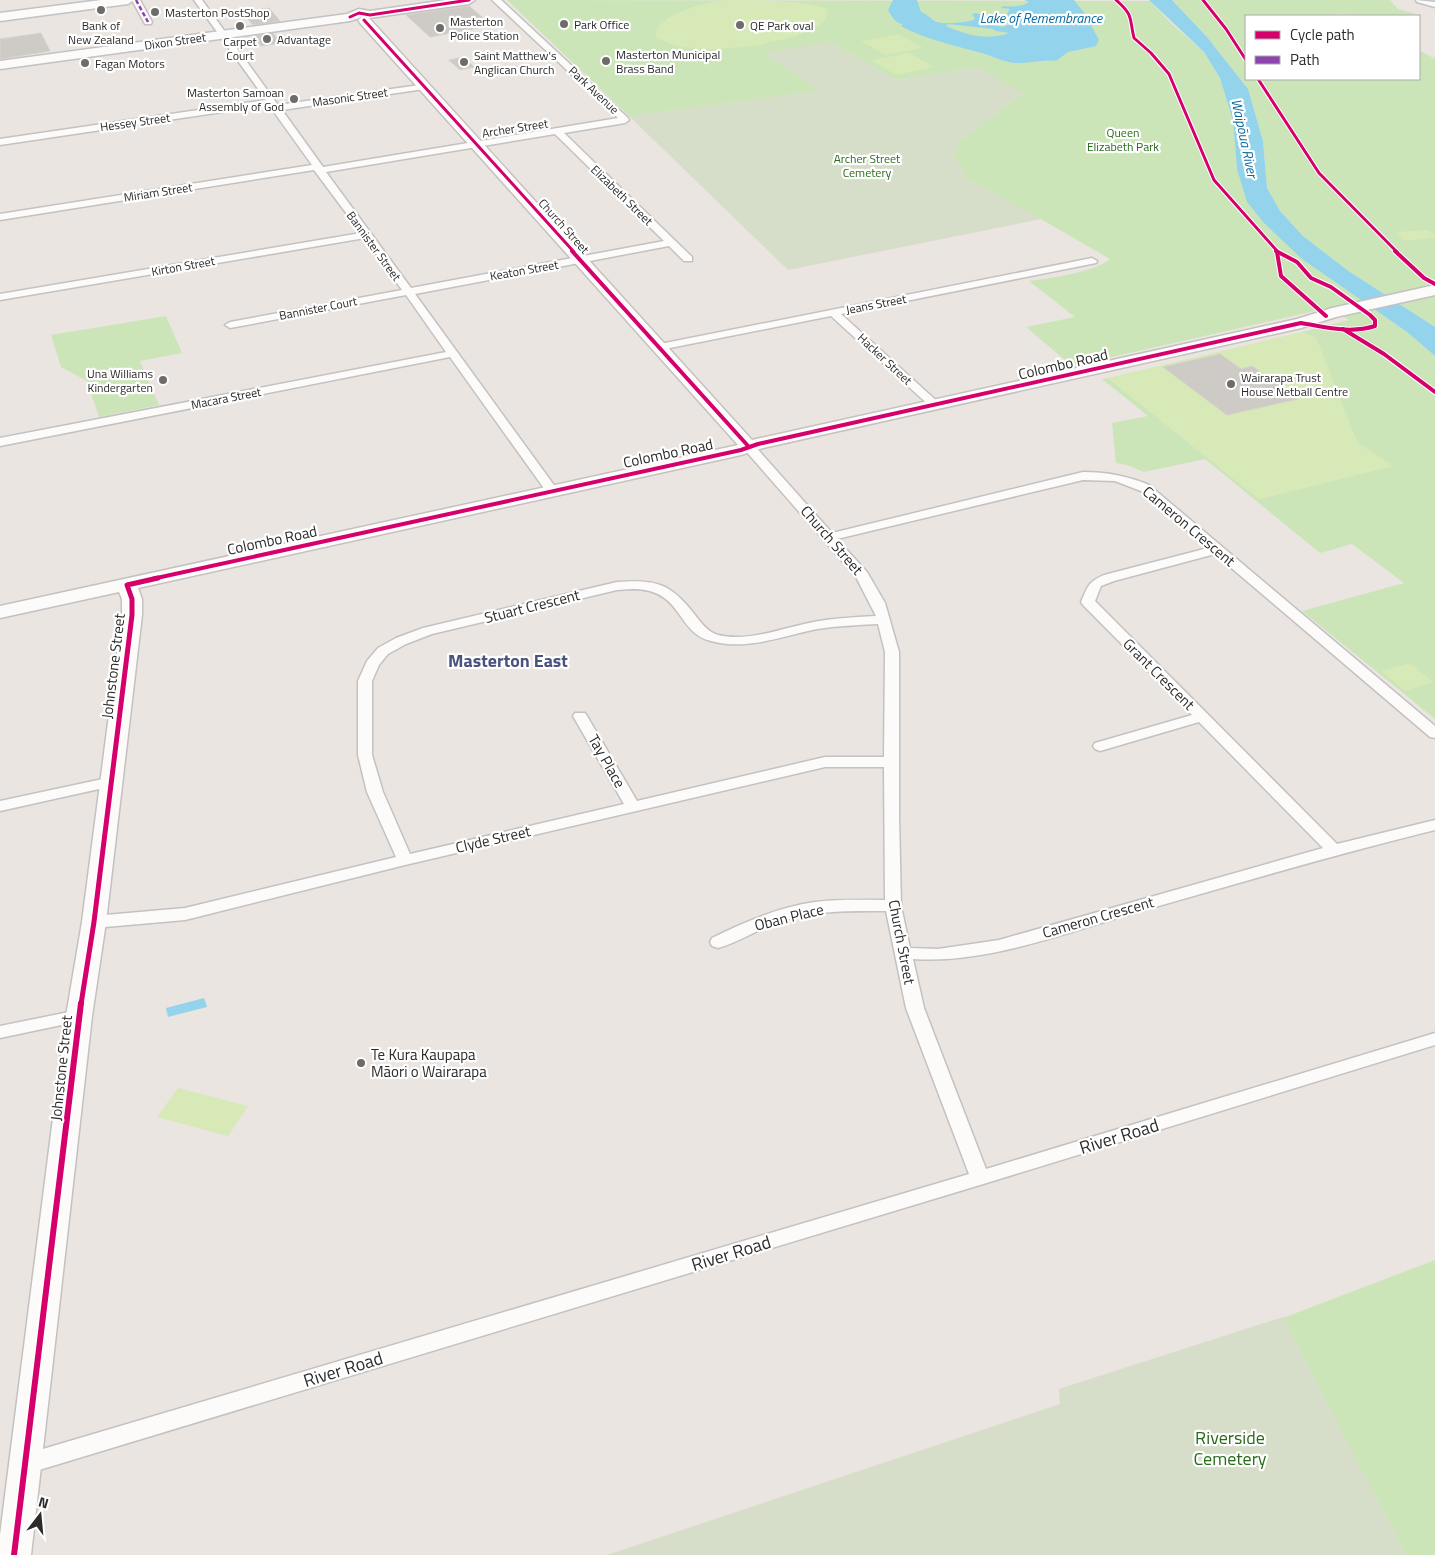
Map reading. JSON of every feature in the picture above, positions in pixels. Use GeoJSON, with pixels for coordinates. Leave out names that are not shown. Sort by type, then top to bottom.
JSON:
{"type":"FeatureCollection","features":[{"type":"Feature","properties":{"kind":"street"},"geometry":{"type":"LineString","coordinates":[[0,17],[128,0]]}},
{"type":"Feature","properties":{"kind":"street"},"geometry":{"type":"LineString","coordinates":[[136,0],[148,22]]}},
{"type":"Feature","properties":{"kind":"street","name":"Bannister Street"},"geometry":{"type":"LineString","coordinates":[[198,0],[406,292],[552,491]]}},
{"type":"Feature","properties":{"kind":"street","name":"Dixon Street"},"geometry":{"type":"LineString","coordinates":[[0,65],[469,0]]}},
{"type":"Feature","properties":{"kind":"street","name":"Park Avenue"},"geometry":{"type":"LineString","coordinates":[[496,0],[625,120]]}},
{"type":"Feature","properties":{"kind":"street"},"geometry":{"type":"LineString","coordinates":[[1420,0],[1435,6]]}},
{"type":"Feature","properties":{"kind":"street","name":"Church Street"},"geometry":{"type":"LineString","coordinates":[[359,14],[830,537],[862,575],[878,603],[892,652],[893,906],[916,1008],[980,1178]]}},
{"type":"Feature","properties":{"kind":"street","name":"Masonic Street"},"geometry":{"type":"LineString","coordinates":[[273,105],[424,86]]}},
{"type":"Feature","properties":{"kind":"street","name":"Hessey Street"},"geometry":{"type":"LineString","coordinates":[[0,142],[273,105]]}},
{"type":"Feature","properties":{"kind":"street","name":"Archer Street"},"geometry":{"type":"LineString","coordinates":[[318,168],[625,120]]}},
{"type":"Feature","properties":{"kind":"street","name":"Elizabeth Street"},"geometry":{"type":"LineString","coordinates":[[557,131],[688,259]]}},
{"type":"Feature","properties":{"kind":"street","name":"Miriam Street"},"geometry":{"type":"LineString","coordinates":[[0,217],[318,168]]}},
{"type":"Feature","properties":{"kind":"street","name":"Kirton Street"},"geometry":{"type":"LineString","coordinates":[[0,297],[366,234]]}},
{"type":"Feature","properties":{"kind":"street","name":"Keaton Street"},"geometry":{"type":"LineString","coordinates":[[406,292],[671,243]]}},
{"type":"Feature","properties":{"kind":"street","name":"Jeans Street"},"geometry":{"type":"LineString","coordinates":[[660,347],[1092,260]]}},
{"type":"Feature","properties":{"kind":"street","name":"Colombo Road"},"geometry":{"type":"LineString","coordinates":[[0,612],[936,406],[1435,290]]}},
{"type":"Feature","properties":{"kind":"street","name":"Bannister Court"},"geometry":{"type":"LineString","coordinates":[[230,325],[406,292]]}},
{"type":"Feature","properties":{"kind":"street","name":"Colombo Road"},"geometry":{"type":"LineString","coordinates":[[1332,315],[1435,296]]}},
{"type":"Feature","properties":{"kind":"street","name":"Hacker Street"},"geometry":{"type":"LineString","coordinates":[[834,313],[936,406]]}},
{"type":"Feature","properties":{"kind":"street","name":"Macara Street"},"geometry":{"type":"LineString","coordinates":[[0,442],[451,354]]}},
{"type":"Feature","properties":{"kind":"street","name":"Cameron Crescent"},"geometry":{"type":"LineString","coordinates":[[830,537],[1083,476],[1103,475],[1124,478],[1145,488],[1435,734]]}},
{"type":"Feature","properties":{"kind":"street","name":"Grant Crescent"},"geometry":{"type":"LineString","coordinates":[[1217,550],[1108,578],[1095,584],[1088,602],[1334,850]]}},
{"type":"Feature","properties":{"kind":"street","name":"Stuart Crescent"},"geometry":{"type":"LineString","coordinates":[[405,860],[375,792],[365,755],[365,681],[372,664],[384,651],[401,641],[438,629],[617,586],[639,583],[656,586],[671,594],[698,630],[713,638],[751,638],[822,625],[884,619]]}},
{"type":"Feature","properties":{"kind":"street","name":"Johnstone Street"},"geometry":{"type":"LineString","coordinates":[[14,1555],[79,1016],[94,922],[132,615],[132,599],[128,585]]}},
{"type":"Feature","properties":{"kind":"street","name":"Tay Place"},"geometry":{"type":"LineString","coordinates":[[580,716],[633,807]]}},
{"type":"Feature","properties":{"kind":"street"},"geometry":{"type":"LineString","coordinates":[[1100,746],[1202,717]]}},
{"type":"Feature","properties":{"kind":"street","name":"Clyde Street"},"geometry":{"type":"LineString","coordinates":[[94,922],[185,914],[405,860],[825,762],[892,762]]}},
{"type":"Feature","properties":{"kind":"street"},"geometry":{"type":"LineString","coordinates":[[0,806],[112,782]]}},
{"type":"Feature","properties":{"kind":"street","name":"Cameron Crescent"},"geometry":{"type":"LineString","coordinates":[[903,953],[938,955],[999,946],[1334,850],[1435,825]]}},
{"type":"Feature","properties":{"kind":"street","name":"Oban Place"},"geometry":{"type":"LineString","coordinates":[[718,942],[761,923],[812,908],[893,906]]}},
{"type":"Feature","properties":{"kind":"street"},"geometry":{"type":"LineString","coordinates":[[0,1032],[79,1016]]}},
{"type":"Feature","properties":{"kind":"street","name":"River Road"},"geometry":{"type":"LineString","coordinates":[[26,1464],[980,1178],[1435,1039]]}},
{"type":"Feature","properties":{"kind":"green space","name":"Queen Elizabeth Park"},"geometry":{"type":"Polygon","coordinates":[[[507,0],[1150,1],[1171,23],[1204,52],[1220,78],[1233,121],[1237,169],[1302,259],[1407,332],[1435,356],[1435,719],[1302,611],[1404,583],[1352,544],[1320,553],[1205,459],[1144,472],[1116,463],[1112,423],[1148,416],[1102,379],[1108,378],[1259,499],[1392,466],[1357,442],[1316,338],[1302,332],[1349,320],[1328,308],[1072,366],[1026,327],[1075,317],[1029,281],[1083,271],[1103,264],[1110,259],[967,179],[954,157],[960,140],[1022,94],[978,67],[897,80],[829,42],[820,91],[629,116],[507,0]]]}},
{"type":"Feature","properties":{"kind":"green space","name":"QE Park oval"},"geometry":{"type":"Polygon","coordinates":[[[725,0],[795,2],[810,4],[828,10],[824,22],[809,31],[765,44],[712,49],[688,48],[668,43],[655,35],[658,27],[684,10],[725,0]]]}},
{"type":"Feature","properties":{"kind":"green space"},"geometry":{"type":"Polygon","coordinates":[[[1172,0],[1390,0],[1398,9],[1417,14],[1245,15],[1245,80],[1420,80],[1420,51],[1435,59],[1435,284],[1425,285],[1435,292],[1435,327],[1347,270],[1303,236],[1280,211],[1267,188],[1263,141],[1248,89],[1207,37],[1172,0]]]}},
{"type":"Feature","properties":{"kind":"green space"},"geometry":{"type":"Polygon","coordinates":[[[899,34],[923,48],[885,55],[861,41],[899,34]]]}},
{"type":"Feature","properties":{"kind":"green space","name":"Archer Street Cemetery"},"geometry":{"type":"Polygon","coordinates":[[[829,42],[897,80],[978,67],[1023,93],[960,140],[954,157],[967,179],[1041,219],[788,270],[629,116],[819,91],[763,53],[829,42]]]}},
{"type":"Feature","properties":{"kind":"green space"},"geometry":{"type":"Polygon","coordinates":[[[909,53],[934,67],[896,75],[871,60],[909,53]]]}},
{"type":"Feature","properties":{"kind":"green space"},"geometry":{"type":"Polygon","coordinates":[[[1428,230],[1435,238],[1405,241],[1396,232],[1428,230]]]}},
{"type":"Feature","properties":{"kind":"green space"},"geometry":{"type":"Polygon","coordinates":[[[166,316],[182,353],[140,361],[159,405],[99,417],[87,381],[61,367],[51,335],[166,316]]]}},
{"type":"Feature","properties":{"kind":"green space"},"geometry":{"type":"Polygon","coordinates":[[[1302,332],[1316,338],[1357,442],[1393,466],[1259,499],[1108,378],[1302,332]]]}},
{"type":"Feature","properties":{"kind":"green space"},"geometry":{"type":"Polygon","coordinates":[[[1410,663],[1433,682],[1405,691],[1381,671],[1410,663]]]}},
{"type":"Feature","properties":{"kind":"green space"},"geometry":{"type":"Polygon","coordinates":[[[178,1088],[248,1106],[228,1136],[157,1117],[178,1088]]]}},
{"type":"Feature","properties":{"kind":"green space"},"geometry":{"type":"Polygon","coordinates":[[[1435,1260],[1435,1555],[1406,1555],[1283,1318],[1435,1260]]]}},
{"type":"Feature","properties":{"kind":"green space","name":"Riverside Cemetery"},"geometry":{"type":"Polygon","coordinates":[[[1283,1317],[1406,1555],[607,1555],[1060,1404],[1059,1389],[1283,1317]]]}},
{"type":"Feature","properties":{"kind":"water","name":"Lake of Remembrance"},"geometry":{"type":"Polygon","coordinates":[[[893,0],[917,0],[921,12],[937,22],[967,22],[975,19],[972,14],[976,13],[989,17],[980,17],[985,20],[981,23],[1003,27],[1014,23],[1004,20],[1010,9],[1001,8],[1003,6],[1017,6],[1029,2],[1024,0],[1074,0],[1085,14],[1099,40],[1096,46],[1068,52],[1056,61],[1014,63],[911,31],[901,26],[903,24],[896,21],[888,10],[893,0]],[[948,24],[946,26],[985,37],[1009,33],[993,29],[948,24]]]}},
{"type":"Feature","properties":{"kind":"water","name":"Waipōua River"},"geometry":{"type":"Polygon","coordinates":[[[1149,0],[1172,0],[1207,37],[1248,89],[1263,141],[1267,188],[1280,211],[1303,236],[1347,270],[1435,327],[1435,356],[1407,332],[1302,259],[1264,223],[1247,202],[1237,169],[1233,121],[1220,78],[1204,52],[1149,0]]]}},
{"type":"Feature","properties":{"kind":"water"},"geometry":{"type":"Polygon","coordinates":[[[204,998],[207,1007],[168,1017],[166,1008],[204,998]]]}},
{"type":"Feature","properties":{"kind":"building"},"geometry":{"type":"Polygon","coordinates":[[[469,6],[489,23],[485,24],[488,26],[430,37],[406,15],[469,6]]]}},
{"type":"Feature","properties":{"kind":"building"},"geometry":{"type":"Polygon","coordinates":[[[269,8],[280,21],[253,25],[242,12],[269,8]]]}},
{"type":"Feature","properties":{"kind":"building"},"geometry":{"type":"Polygon","coordinates":[[[41,33],[50,51],[0,59],[0,39],[41,33]]]}},
{"type":"Feature","properties":{"kind":"building","name":"Advantage"},"geometry":{"type":"Polygon","coordinates":[[[273,33],[281,43],[261,46],[253,36],[273,33]]]}},
{"type":"Feature","properties":{"kind":"building"},"geometry":{"type":"Polygon","coordinates":[[[464,57],[474,67],[460,70],[449,60],[464,57]]]}},
{"type":"Feature","properties":{"kind":"building","name":"Wairarapa Trust House Netball Centre"},"geometry":{"type":"Polygon","coordinates":[[[1220,354],[1241,369],[1252,366],[1298,399],[1227,415],[1163,367],[1220,354]]]}},
{"type":"Feature","properties":{"kind":"marked path"},"geometry":{"type":"LineString","coordinates":[[136,0],[148,22]]}},
{"type":"Feature","properties":{"kind":"cycle path"},"geometry":{"type":"LineString","coordinates":[[350,17],[359,13],[370,15],[469,0]]}},
{"type":"Feature","properties":{"kind":"cycle path"},"geometry":{"type":"LineString","coordinates":[[14,1555],[79,1016],[94,922],[132,615],[132,599],[127,585],[741,450],[758,444],[1301,323],[1348,330],[1367,329],[1375,326],[1375,320],[1370,315],[1331,287],[1311,278],[1297,262],[1277,252],[1214,180],[1169,74],[1151,53],[1134,38],[1132,19],[1126,9],[1116,0]]}},
{"type":"Feature","properties":{"kind":"cycle path"},"geometry":{"type":"LineString","coordinates":[[1203,0],[1226,29],[1245,58]]}},
{"type":"Feature","properties":{"kind":"cycle path"},"geometry":{"type":"LineString","coordinates":[[364,20],[749,447]]}},
{"type":"Feature","properties":{"kind":"cycle path"},"geometry":{"type":"LineString","coordinates":[[1259,80],[1319,173],[1379,236],[1424,278],[1435,284]]}},
{"type":"Feature","properties":{"kind":"cycle path"},"geometry":{"type":"LineString","coordinates":[[1277,252],[1281,276],[1326,316]]}},
{"type":"Feature","properties":{"kind":"cycle path"},"geometry":{"type":"LineString","coordinates":[[1343,329],[1384,354],[1435,392]]}},
{"type":"Feature","properties":{"kind":"place","name":"Bank of New Zealand"},"geometry":{"type":"Point","coordinates":[101,10]}},
{"type":"Feature","properties":{"kind":"place","name":"Masterton PostShop"},"geometry":{"type":"Point","coordinates":[155,12]}},
{"type":"Feature","properties":{"kind":"place","name":"Park Office"},"geometry":{"type":"Point","coordinates":[564,24]}},
{"type":"Feature","properties":{"kind":"place","name":"QE Park oval"},"geometry":{"type":"Point","coordinates":[740,25]}},
{"type":"Feature","properties":{"kind":"place","name":"Carpet Court"},"geometry":{"type":"Point","coordinates":[240,26]}},
{"type":"Feature","properties":{"kind":"place","name":"Masterton Police Station"},"geometry":{"type":"Point","coordinates":[440,28]}},
{"type":"Feature","properties":{"kind":"place","name":"Advantage"},"geometry":{"type":"Point","coordinates":[267,39]}},
{"type":"Feature","properties":{"kind":"place","name":"Masterton Municipal Brass Band"},"geometry":{"type":"Point","coordinates":[606,61]}},
{"type":"Feature","properties":{"kind":"place","name":"Saint Matthew's Anglican Church"},"geometry":{"type":"Point","coordinates":[464,62]}},
{"type":"Feature","properties":{"kind":"place","name":"Fagan Motors"},"geometry":{"type":"Point","coordinates":[85,63]}},
{"type":"Feature","properties":{"kind":"place","name":"Masterton Samoan Assembly of God"},"geometry":{"type":"Point","coordinates":[294,99]}},
{"type":"Feature","properties":{"kind":"place","name":"Una Williams Kindergarten"},"geometry":{"type":"Point","coordinates":[163,380]}},
{"type":"Feature","properties":{"kind":"place","name":"Wairarapa Trust House Netball Centre"},"geometry":{"type":"Point","coordinates":[1231,384]}},
{"type":"Feature","properties":{"kind":"place","name":"Te Kura Kaupapa Māori o Wairarapa"},"geometry":{"type":"Point","coordinates":[361,1063]}},
{"type":"Feature","properties":{"kind":"district","name":"Masterton East"},"geometry":{"type":"Point","coordinates":[508,660]}}]}
